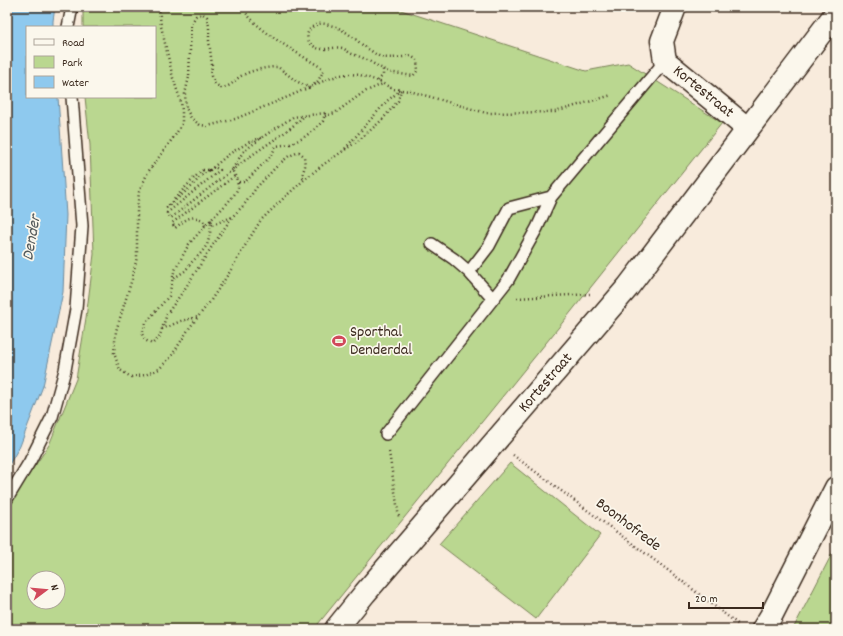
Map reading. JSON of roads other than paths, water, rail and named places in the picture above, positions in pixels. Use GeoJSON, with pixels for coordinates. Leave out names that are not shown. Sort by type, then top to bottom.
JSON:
{"type":"FeatureCollection","features":[{"type":"Feature","properties":{"kind":"street","name":"Kortestraat"},"geometry":{"type":"LineString","coordinates":[[675,7],[662,41],[665,61],[748,129]]}},
{"type":"Feature","properties":{"kind":"street","name":"Kortestraat"},"geometry":{"type":"LineString","coordinates":[[336,629],[365,592],[624,292],[836,13]]}},
{"type":"Feature","properties":{"kind":"street"},"geometry":{"type":"LineString","coordinates":[[763,629],[836,488]]}},
{"type":"Feature","properties":{"kind":"lane"},"geometry":{"type":"LineString","coordinates":[[68,26],[72,7]]}},
{"type":"Feature","properties":{"kind":"lane"},"geometry":{"type":"LineString","coordinates":[[386,434],[508,280],[537,228],[551,197],[665,61]]}},
{"type":"Feature","properties":{"kind":"lane"},"geometry":{"type":"LineString","coordinates":[[7,499],[30,461],[52,417],[65,370],[76,309],[82,226],[72,98]]}},
{"type":"Feature","properties":{"kind":"lane"},"geometry":{"type":"LineString","coordinates":[[469,272],[489,246],[509,208],[551,197]]}},
{"type":"Feature","properties":{"kind":"lane"},"geometry":{"type":"LineString","coordinates":[[432,244],[454,258],[494,299]]}},
{"type":"Feature","properties":{"kind":"water","name":"Dender"},"geometry":{"type":"Polygon","coordinates":[[[7,7],[55,7],[53,26],[26,26],[26,98],[58,98],[66,215],[63,292],[43,386],[20,446],[7,468],[7,7]]]}},
{"type":"Feature","properties":{"kind":"place","name":"Sporthal Denderdal"},"geometry":{"type":"Point","coordinates":[339,341]}}]}
